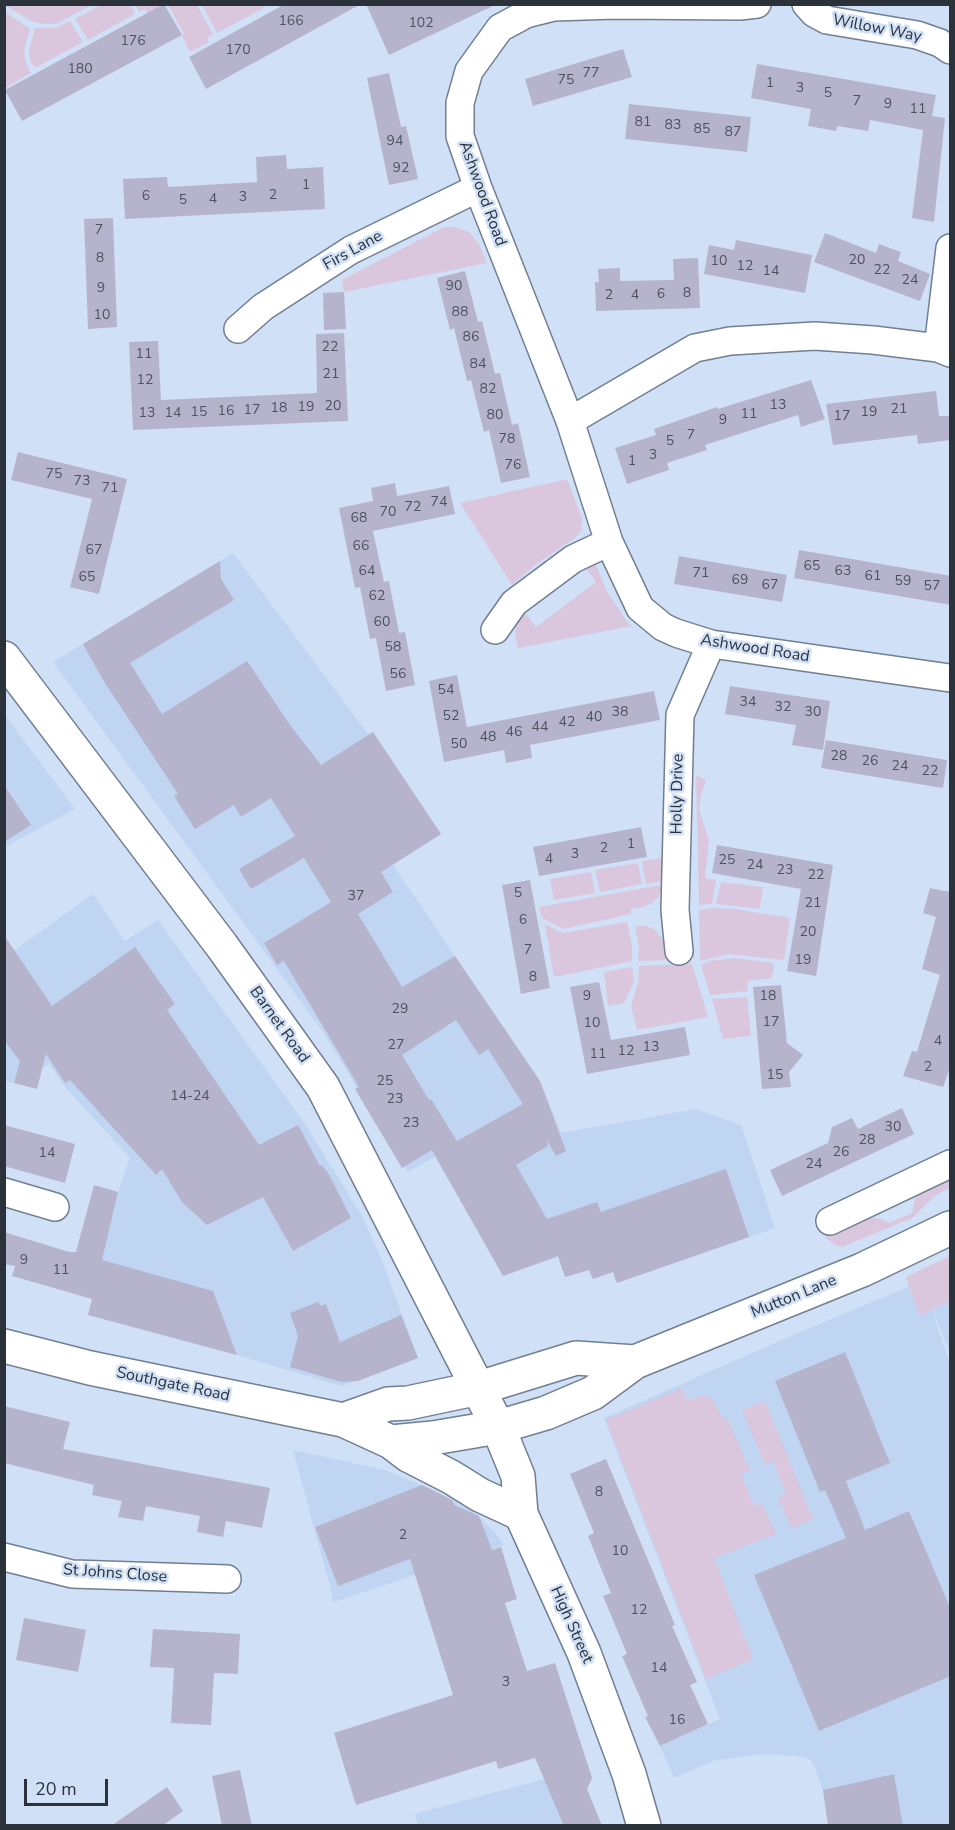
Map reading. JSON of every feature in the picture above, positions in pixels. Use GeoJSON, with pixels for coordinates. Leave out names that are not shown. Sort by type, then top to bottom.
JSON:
{"type":"FeatureCollection","features":[{"type":"Feature","properties":{"kind":"main road","name":"Barnet Road"},"geometry":{"type":"LineString","coordinates":[[4,658],[222,946],[323,1087],[498,1427]]}},
{"type":"Feature","properties":{"kind":"main road","name":"Mutton Lane"},"geometry":{"type":"LineString","coordinates":[[498,1427],[546,1413],[593,1393],[635,1362],[862,1270],[951,1228]]}},
{"type":"Feature","properties":{"kind":"main road","name":"Southgate Road"},"geometry":{"type":"LineString","coordinates":[[4,1346],[90,1368],[343,1420],[391,1442],[408,1455],[480,1495],[521,1514]]}},
{"type":"Feature","properties":{"kind":"main road","name":"Mutton Lane"},"geometry":{"type":"LineString","coordinates":[[479,1388],[576,1358],[635,1362]]}},
{"type":"Feature","properties":{"kind":"main road"},"geometry":{"type":"LineString","coordinates":[[343,1420],[388,1404],[408,1403],[479,1388]]}},
{"type":"Feature","properties":{"kind":"main road"},"geometry":{"type":"LineString","coordinates":[[391,1442],[433,1438],[498,1427]]}},
{"type":"Feature","properties":{"kind":"main road","name":"High Street"},"geometry":{"type":"LineString","coordinates":[[498,1427],[519,1476],[521,1514],[584,1653],[629,1774],[644,1826]]}},
{"type":"Feature","properties":{"kind":"street","name":"Ashwood Road"},"geometry":{"type":"LineString","coordinates":[[757,4],[554,7],[526,14],[500,28],[470,71],[460,103],[460,135],[478,188],[570,421],[609,542],[640,608],[663,627],[711,644],[951,678]]}},
{"type":"Feature","properties":{"kind":"street","name":"Willow Way"},"geometry":{"type":"LineString","coordinates":[[806,4],[814,13],[828,20],[917,35],[940,43],[951,50]]}},
{"type":"Feature","properties":{"kind":"street","name":"Firs Lane"},"geometry":{"type":"LineString","coordinates":[[238,329],[263,307],[351,250],[478,188]]}},
{"type":"Feature","properties":{"kind":"street"},"geometry":{"type":"LineString","coordinates":[[570,421],[695,348],[730,340],[815,336],[873,340],[944,351],[951,248]]}},
{"type":"Feature","properties":{"kind":"street"},"geometry":{"type":"LineString","coordinates":[[495,630],[514,603],[573,559],[609,542]]}},
{"type":"Feature","properties":{"kind":"street","name":"Holly Drive"},"geometry":{"type":"LineString","coordinates":[[680,951],[675,910],[680,715],[711,644]]}},
{"type":"Feature","properties":{"kind":"street"},"geometry":{"type":"LineString","coordinates":[[830,1221],[951,1164]]}},
{"type":"Feature","properties":{"kind":"street"},"geometry":{"type":"LineString","coordinates":[[4,1192],[55,1207]]}},
{"type":"Feature","properties":{"kind":"street","name":"St Johns Close"},"geometry":{"type":"LineString","coordinates":[[4,1557],[72,1574],[227,1580]]}},
{"type":"Feature","properties":{"kind":"shaded area"},"geometry":{"type":"Polygon","coordinates":[[[4,5],[92,5],[56,24],[44,24],[31,21],[4,5]]]}},
{"type":"Feature","properties":{"kind":"shaded area"},"geometry":{"type":"Polygon","coordinates":[[[101,5],[130,5],[135,14],[88,40],[75,19],[101,5]]]}},
{"type":"Feature","properties":{"kind":"shaded area"},"geometry":{"type":"Polygon","coordinates":[[[135,5],[163,5],[147,13],[145,9],[139,12],[135,5]]]}},
{"type":"Feature","properties":{"kind":"shaded area"},"geometry":{"type":"Polygon","coordinates":[[[168,5],[197,5],[213,34],[207,38],[209,42],[190,52],[182,36],[184,34],[168,5]]]}},
{"type":"Feature","properties":{"kind":"shaded area"},"geometry":{"type":"Polygon","coordinates":[[[202,5],[262,5],[266,7],[217,33],[202,5]]]}},
{"type":"Feature","properties":{"kind":"shaded area"},"geometry":{"type":"Polygon","coordinates":[[[5,12],[30,29],[24,52],[31,73],[5,88],[5,12]]]}},
{"type":"Feature","properties":{"kind":"shaded area"},"geometry":{"type":"Polygon","coordinates":[[[70,21],[83,42],[35,68],[30,61],[29,50],[35,28],[56,28],[70,21]]]}},
{"type":"Feature","properties":{"kind":"shaded area"},"geometry":{"type":"Polygon","coordinates":[[[444,227],[454,227],[469,232],[479,244],[487,263],[344,292],[342,280],[444,227]]]}},
{"type":"Feature","properties":{"kind":"shaded area"},"geometry":{"type":"Polygon","coordinates":[[[567,479],[582,518],[581,531],[575,538],[535,565],[512,585],[460,503],[567,479]]]}},
{"type":"Feature","properties":{"kind":"shaded area"},"geometry":{"type":"Polygon","coordinates":[[[233,553],[368,734],[373,732],[441,834],[393,865],[540,1081],[561,1133],[696,1109],[741,1125],[775,1228],[617,1283],[613,1272],[593,1279],[588,1270],[565,1277],[558,1257],[503,1276],[435,1157],[408,1172],[323,1032],[53,662],[233,553]]]}},
{"type":"Feature","properties":{"kind":"shaded area"},"geometry":{"type":"Polygon","coordinates":[[[582,563],[593,563],[597,567],[606,590],[632,626],[518,648],[515,634],[516,622],[522,609],[536,627],[596,582],[582,563]]]}},
{"type":"Feature","properties":{"kind":"shaded area"},"geometry":{"type":"Polygon","coordinates":[[[4,714],[75,809],[5,847],[4,847],[4,714]]]}},
{"type":"Feature","properties":{"kind":"shaded area"},"geometry":{"type":"Polygon","coordinates":[[[696,775],[706,780],[699,809],[709,841],[705,878],[716,880],[712,904],[699,905],[696,775]]]}},
{"type":"Feature","properties":{"kind":"shaded area"},"geometry":{"type":"Polygon","coordinates":[[[669,857],[668,880],[646,884],[642,861],[669,857]]]}},
{"type":"Feature","properties":{"kind":"shaded area"},"geometry":{"type":"Polygon","coordinates":[[[638,863],[642,884],[600,892],[595,870],[638,863]]]}},
{"type":"Feature","properties":{"kind":"shaded area"},"geometry":{"type":"Polygon","coordinates":[[[591,872],[595,893],[554,900],[550,879],[591,872]]]}},
{"type":"Feature","properties":{"kind":"shaded area"},"geometry":{"type":"Polygon","coordinates":[[[721,882],[763,887],[760,909],[716,904],[721,882]]]}},
{"type":"Feature","properties":{"kind":"shaded area"},"geometry":{"type":"Polygon","coordinates":[[[666,884],[651,904],[631,909],[631,914],[563,929],[542,918],[539,907],[666,884]]]}},
{"type":"Feature","properties":{"kind":"shaded area"},"geometry":{"type":"Polygon","coordinates":[[[93,894],[125,941],[158,920],[305,1124],[362,1216],[383,1263],[418,1358],[341,1386],[88,1315],[118,1192],[130,1158],[65,1087],[49,1064],[42,1068],[20,1062],[14,1083],[5,1081],[5,957],[93,894]]]}},
{"type":"Feature","properties":{"kind":"shaded area"},"geometry":{"type":"Polygon","coordinates":[[[714,908],[790,918],[784,960],[729,954],[700,961],[699,910],[714,908]]]}},
{"type":"Feature","properties":{"kind":"shaded area"},"geometry":{"type":"Polygon","coordinates":[[[627,922],[632,946],[632,961],[554,977],[545,924],[563,933],[627,922]]]}},
{"type":"Feature","properties":{"kind":"shaded area"},"geometry":{"type":"Polygon","coordinates":[[[635,926],[647,926],[655,930],[669,947],[672,960],[638,961],[639,947],[635,926]]]}},
{"type":"Feature","properties":{"kind":"shaded area"},"geometry":{"type":"Polygon","coordinates":[[[736,958],[773,963],[774,970],[771,978],[747,981],[748,991],[710,995],[701,965],[710,961],[736,958]]]}},
{"type":"Feature","properties":{"kind":"shaded area"},"geometry":{"type":"Polygon","coordinates":[[[692,964],[708,1017],[637,1030],[631,1006],[638,983],[639,966],[692,964]]]}},
{"type":"Feature","properties":{"kind":"shaded area"},"geometry":{"type":"Polygon","coordinates":[[[632,967],[634,981],[624,1003],[608,1006],[604,972],[632,967]]]}},
{"type":"Feature","properties":{"kind":"shaded area"},"geometry":{"type":"Polygon","coordinates":[[[747,997],[751,1036],[723,1039],[712,999],[747,997]]]}},
{"type":"Feature","properties":{"kind":"shaded area"},"geometry":{"type":"Polygon","coordinates":[[[950,1175],[950,1188],[935,1196],[912,1218],[842,1247],[835,1245],[825,1237],[865,1216],[889,1223],[912,1213],[916,1195],[923,1188],[950,1175]]]}},
{"type":"Feature","properties":{"kind":"shaded area"},"geometry":{"type":"Polygon","coordinates":[[[950,1256],[950,1301],[920,1316],[906,1277],[950,1256]]]}},
{"type":"Feature","properties":{"kind":"shaded area"},"geometry":{"type":"Polygon","coordinates":[[[950,1270],[950,1353],[929,1301],[950,1364],[950,1825],[829,1825],[823,1790],[815,1768],[805,1757],[766,1754],[723,1759],[674,1778],[660,1746],[720,1719],[604,1418],[807,1329],[950,1270]]]}},
{"type":"Feature","properties":{"kind":"shaded area"},"geometry":{"type":"Polygon","coordinates":[[[682,1388],[687,1400],[701,1396],[709,1397],[723,1419],[727,1418],[750,1470],[741,1474],[751,1498],[755,1506],[762,1503],[776,1534],[714,1558],[753,1659],[706,1679],[606,1420],[682,1388]]]}},
{"type":"Feature","properties":{"kind":"shaded area"},"geometry":{"type":"Polygon","coordinates":[[[765,1401],[813,1519],[791,1528],[778,1497],[786,1493],[773,1461],[765,1464],[742,1410],[765,1401]]]}},
{"type":"Feature","properties":{"kind":"shaded area"},"geometry":{"type":"Polygon","coordinates":[[[293,1450],[385,1470],[422,1485],[452,1499],[479,1516],[504,1545],[334,1602],[293,1450]]]}},
{"type":"Feature","properties":{"kind":"shaded area"},"geometry":{"type":"Polygon","coordinates":[[[587,1763],[592,1778],[587,1789],[602,1825],[418,1825],[415,1814],[544,1779],[587,1763]]]}},
{"type":"Feature","properties":{"kind":"building"},"geometry":{"type":"Polygon","coordinates":[[[164,4],[182,35],[22,121],[5,90],[164,4]]]}},
{"type":"Feature","properties":{"kind":"building"},"geometry":{"type":"Polygon","coordinates":[[[285,4],[361,4],[206,89],[189,57],[285,4]]]}},
{"type":"Feature","properties":{"kind":"building"},"geometry":{"type":"Polygon","coordinates":[[[366,4],[497,4],[389,55],[366,4]]]}},
{"type":"Feature","properties":{"kind":"building"},"geometry":{"type":"Polygon","coordinates":[[[623,49],[632,77],[533,106],[525,79],[623,49]]]}},
{"type":"Feature","properties":{"kind":"building"},"geometry":{"type":"Polygon","coordinates":[[[757,64],[936,95],[932,116],[945,118],[934,222],[912,218],[923,130],[870,120],[868,131],[837,126],[836,131],[808,126],[811,109],[751,98],[757,64]]]}},
{"type":"Feature","properties":{"kind":"building"},"geometry":{"type":"Polygon","coordinates":[[[389,73],[401,127],[406,126],[418,179],[389,185],[367,78],[389,73]]]}},
{"type":"Feature","properties":{"kind":"building"},"geometry":{"type":"Polygon","coordinates":[[[629,104],[751,117],[747,152],[625,139],[629,104]]]}},
{"type":"Feature","properties":{"kind":"building"},"geometry":{"type":"Polygon","coordinates":[[[286,155],[287,169],[323,167],[325,209],[125,219],[123,179],[167,177],[168,187],[257,182],[256,157],[286,155]]]}},
{"type":"Feature","properties":{"kind":"building"},"geometry":{"type":"Polygon","coordinates":[[[113,218],[117,327],[88,329],[84,219],[113,218]]]}},
{"type":"Feature","properties":{"kind":"building"},"geometry":{"type":"Polygon","coordinates":[[[825,233],[876,253],[879,244],[901,252],[898,261],[930,274],[920,301],[814,262],[825,233]]]}},
{"type":"Feature","properties":{"kind":"building"},"geometry":{"type":"Polygon","coordinates":[[[736,240],[812,255],[805,293],[704,274],[709,245],[734,250],[736,240]]]}},
{"type":"Feature","properties":{"kind":"building"},"geometry":{"type":"Polygon","coordinates":[[[698,258],[700,308],[596,311],[595,282],[599,282],[598,269],[620,268],[620,281],[674,280],[673,259],[698,258]]]}},
{"type":"Feature","properties":{"kind":"building"},"geometry":{"type":"Polygon","coordinates":[[[465,271],[478,322],[482,321],[495,374],[500,373],[512,425],[518,423],[530,477],[501,483],[489,430],[484,432],[471,380],[467,381],[454,328],[450,330],[437,278],[465,271]]]}},
{"type":"Feature","properties":{"kind":"building"},"geometry":{"type":"Polygon","coordinates":[[[344,292],[346,329],[324,330],[323,293],[344,292]]]}},
{"type":"Feature","properties":{"kind":"building"},"geometry":{"type":"Polygon","coordinates":[[[344,333],[348,421],[133,430],[129,342],[158,341],[161,400],[317,393],[316,334],[344,333]]]}},
{"type":"Feature","properties":{"kind":"building"},"geometry":{"type":"Polygon","coordinates":[[[811,380],[825,419],[801,427],[798,415],[705,445],[707,450],[667,463],[669,470],[627,484],[615,448],[656,435],[654,429],[717,407],[718,409],[811,380]]]}},
{"type":"Feature","properties":{"kind":"building"},"geometry":{"type":"Polygon","coordinates":[[[936,391],[939,416],[951,416],[951,440],[918,444],[917,435],[833,445],[826,404],[936,391]]]}},
{"type":"Feature","properties":{"kind":"building"},"geometry":{"type":"Polygon","coordinates":[[[18,452],[127,479],[99,594],[70,587],[92,499],[11,480],[18,452]]]}},
{"type":"Feature","properties":{"kind":"building"},"geometry":{"type":"Polygon","coordinates":[[[395,483],[397,496],[449,486],[455,514],[373,531],[384,582],[389,581],[399,633],[405,632],[415,685],[386,691],[376,638],[370,639],[360,587],[355,588],[339,508],[373,501],[371,488],[395,483]]]}},
{"type":"Feature","properties":{"kind":"building"},"geometry":{"type":"Polygon","coordinates":[[[799,550],[951,576],[951,605],[794,578],[799,550]]]}},
{"type":"Feature","properties":{"kind":"building"},"geometry":{"type":"Polygon","coordinates":[[[679,556],[787,575],[782,602],[674,584],[679,556]]]}},
{"type":"Feature","properties":{"kind":"building"},"geometry":{"type":"Polygon","coordinates":[[[220,561],[221,579],[234,600],[130,663],[162,714],[247,661],[290,725],[321,765],[373,732],[441,834],[381,872],[393,892],[358,914],[402,987],[455,956],[540,1081],[566,1151],[556,1156],[546,1139],[548,1146],[516,1165],[547,1219],[597,1202],[601,1212],[726,1169],[749,1237],[617,1283],[613,1272],[593,1279],[589,1270],[565,1277],[558,1256],[503,1276],[432,1150],[402,1168],[355,1089],[359,1087],[284,961],[277,965],[264,943],[331,902],[304,858],[251,889],[239,869],[295,836],[271,798],[241,817],[234,805],[195,829],[174,796],[178,794],[103,680],[83,644],[220,561]],[[456,1020],[402,1055],[457,1141],[523,1104],[488,1049],[479,1055],[456,1020]]]}},
{"type":"Feature","properties":{"kind":"building"},"geometry":{"type":"Polygon","coordinates":[[[457,675],[467,727],[654,691],[660,720],[530,745],[532,758],[506,763],[504,750],[444,762],[429,681],[457,675]]]}},
{"type":"Feature","properties":{"kind":"building"},"geometry":{"type":"Polygon","coordinates":[[[730,686],[830,701],[823,750],[792,745],[796,725],[725,714],[730,686]]]}},
{"type":"Feature","properties":{"kind":"building"},"geometry":{"type":"Polygon","coordinates":[[[826,740],[947,760],[943,788],[821,768],[826,740]]]}},
{"type":"Feature","properties":{"kind":"building"},"geometry":{"type":"Polygon","coordinates":[[[4,785],[31,825],[4,842],[4,785]]]}},
{"type":"Feature","properties":{"kind":"building"},"geometry":{"type":"Polygon","coordinates":[[[641,827],[647,857],[539,876],[533,847],[641,827]]]}},
{"type":"Feature","properties":{"kind":"building"},"geometry":{"type":"Polygon","coordinates":[[[717,845],[833,865],[816,976],[787,971],[801,889],[712,873],[717,845]]]}},
{"type":"Feature","properties":{"kind":"building"},"geometry":{"type":"Polygon","coordinates":[[[530,880],[550,988],[521,994],[502,885],[530,880]]]}},
{"type":"Feature","properties":{"kind":"building"},"geometry":{"type":"Polygon","coordinates":[[[930,888],[951,891],[951,1065],[943,1087],[903,1076],[912,1051],[917,1052],[940,975],[922,969],[936,917],[923,913],[930,888]]]}},
{"type":"Feature","properties":{"kind":"building"},"geometry":{"type":"Polygon","coordinates":[[[4,935],[52,1006],[135,947],[175,1004],[167,1010],[259,1145],[298,1125],[320,1166],[322,1165],[328,1173],[351,1218],[293,1251],[263,1197],[207,1225],[182,1202],[162,1169],[156,1175],[70,1080],[65,1083],[46,1054],[37,1089],[14,1083],[20,1061],[4,1040],[4,935]]]}},
{"type":"Feature","properties":{"kind":"building"},"geometry":{"type":"Polygon","coordinates":[[[599,982],[611,1040],[685,1027],[690,1055],[587,1074],[570,987],[599,982]]]}},
{"type":"Feature","properties":{"kind":"building"},"geometry":{"type":"Polygon","coordinates":[[[781,985],[787,1043],[803,1055],[789,1072],[791,1087],[762,1089],[753,987],[781,985]]]}},
{"type":"Feature","properties":{"kind":"building"},"geometry":{"type":"Polygon","coordinates":[[[902,1108],[914,1134],[782,1196],[770,1170],[828,1143],[832,1127],[852,1118],[858,1129],[902,1108]]]}},
{"type":"Feature","properties":{"kind":"building"},"geometry":{"type":"Polygon","coordinates":[[[4,1125],[75,1144],[65,1183],[4,1166],[4,1125]]]}},
{"type":"Feature","properties":{"kind":"building"},"geometry":{"type":"Polygon","coordinates":[[[94,1185],[118,1192],[102,1260],[213,1291],[237,1355],[88,1315],[92,1299],[12,1276],[15,1266],[4,1264],[4,1232],[69,1252],[76,1252],[94,1185]]]}},
{"type":"Feature","properties":{"kind":"building"},"geometry":{"type":"Polygon","coordinates":[[[318,1302],[320,1306],[326,1304],[340,1342],[401,1315],[418,1358],[358,1381],[341,1382],[290,1367],[298,1336],[290,1313],[318,1302]]]}},
{"type":"Feature","properties":{"kind":"building"},"geometry":{"type":"Polygon","coordinates":[[[845,1352],[890,1463],[846,1481],[865,1530],[909,1511],[951,1610],[951,1676],[819,1731],[754,1575],[846,1538],[825,1490],[820,1492],[775,1381],[845,1352]]]}},
{"type":"Feature","properties":{"kind":"building"},"geometry":{"type":"Polygon","coordinates":[[[4,1406],[70,1422],[63,1449],[270,1488],[262,1528],[226,1521],[223,1537],[197,1532],[200,1516],[146,1506],[143,1521],[118,1517],[122,1501],[92,1495],[94,1485],[4,1463],[4,1406]]]}},
{"type":"Feature","properties":{"kind":"building"},"geometry":{"type":"Polygon","coordinates":[[[606,1459],[675,1625],[672,1626],[697,1682],[690,1685],[708,1724],[660,1746],[645,1717],[648,1716],[622,1656],[627,1654],[603,1596],[611,1593],[588,1536],[594,1533],[570,1474],[606,1459]]]}},
{"type":"Feature","properties":{"kind":"building"},"geometry":{"type":"Polygon","coordinates":[[[422,1485],[452,1500],[454,1505],[479,1516],[492,1550],[501,1547],[517,1599],[505,1603],[527,1671],[555,1663],[592,1778],[587,1789],[602,1826],[564,1826],[535,1758],[498,1769],[496,1761],[356,1805],[334,1733],[453,1695],[410,1559],[338,1586],[315,1527],[422,1485]]]}},
{"type":"Feature","properties":{"kind":"building"},"geometry":{"type":"Polygon","coordinates":[[[24,1618],[86,1630],[78,1672],[16,1660],[24,1618]]]}},
{"type":"Feature","properties":{"kind":"building"},"geometry":{"type":"Polygon","coordinates":[[[153,1629],[240,1634],[238,1674],[214,1673],[211,1725],[171,1723],[174,1668],[150,1667],[153,1629]]]}},
{"type":"Feature","properties":{"kind":"building"},"geometry":{"type":"Polygon","coordinates":[[[240,1770],[252,1826],[222,1826],[212,1776],[240,1770]]]}},
{"type":"Feature","properties":{"kind":"building"},"geometry":{"type":"Polygon","coordinates":[[[894,1774],[903,1826],[828,1826],[823,1790],[894,1774]]]}},
{"type":"Feature","properties":{"kind":"building"},"geometry":{"type":"Polygon","coordinates":[[[167,1787],[183,1811],[162,1826],[111,1826],[167,1787]]]}}]}
